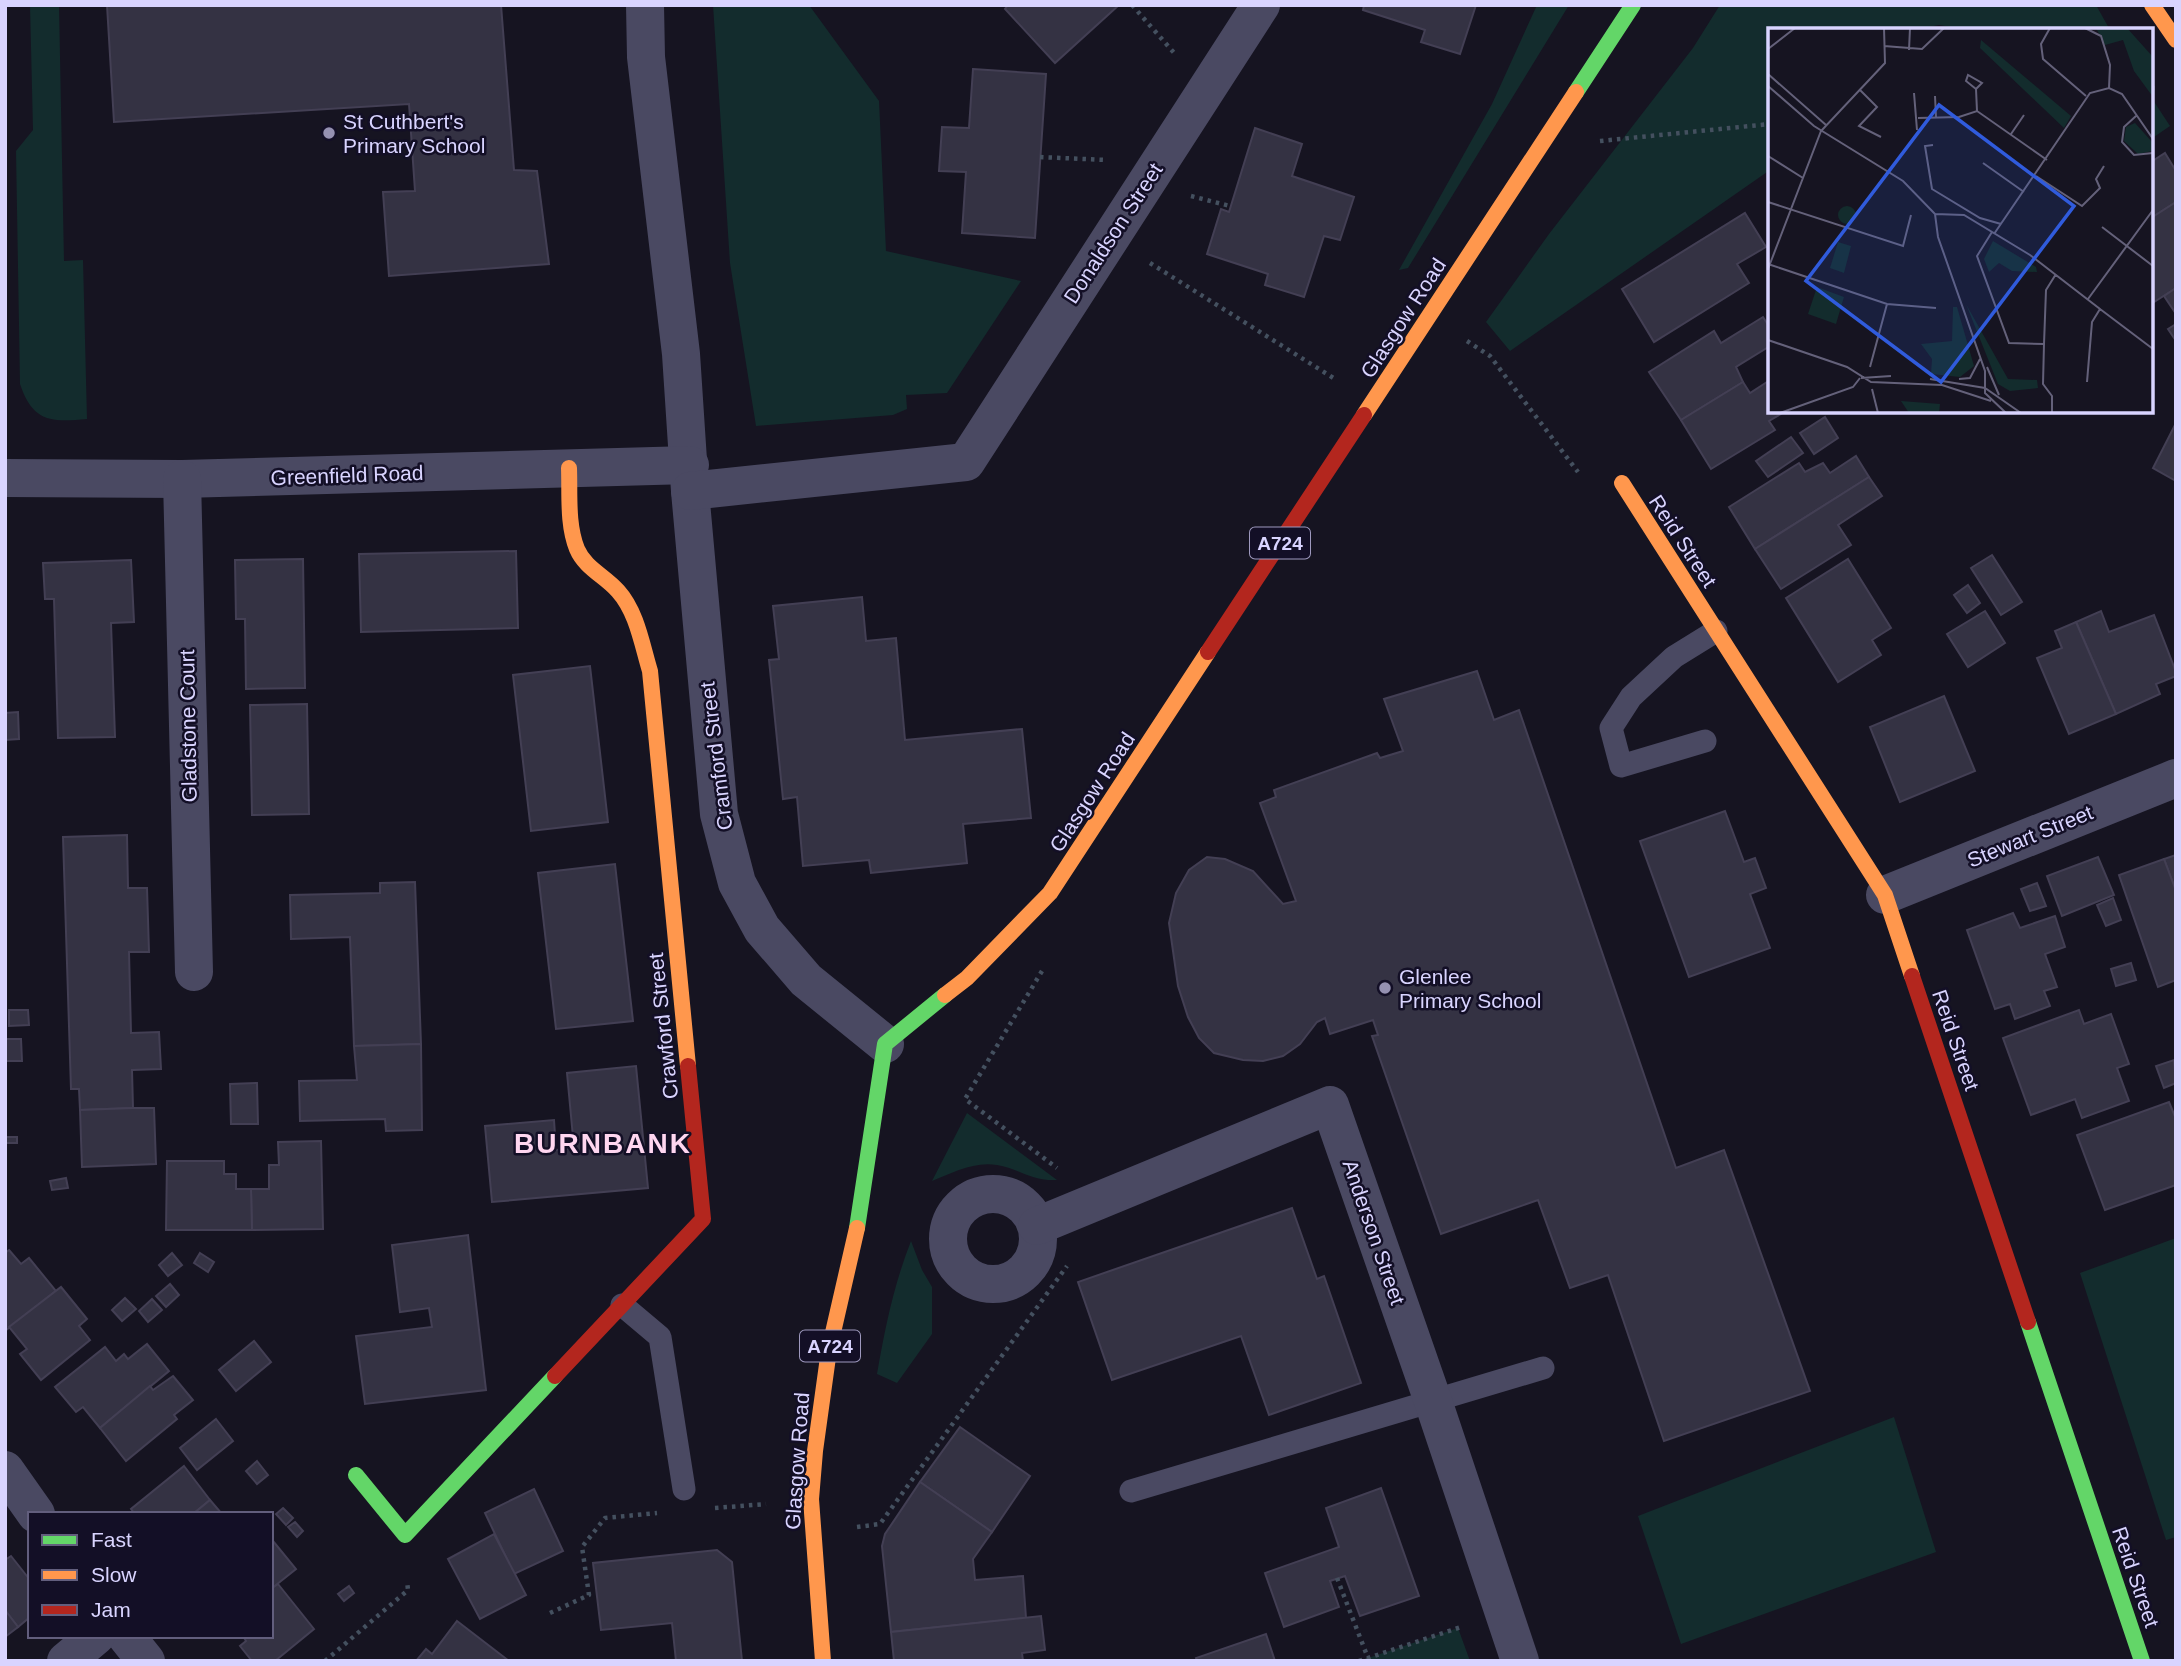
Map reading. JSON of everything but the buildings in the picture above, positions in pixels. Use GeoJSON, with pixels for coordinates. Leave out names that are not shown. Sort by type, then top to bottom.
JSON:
{"type":"FeatureCollection","features":[{"type":"Feature","properties":{"kind":"street","name":"Cramford Street"},"geometry":{"type":"LineString","coordinates":[[645,5],[646,57],[681,354],[719,814],[737,883],[762,929],[806,980],[885,1044]]}},
{"type":"Feature","properties":{"kind":"street","name":"Donaldson Street"},"geometry":{"type":"LineString","coordinates":[[966,462],[1261,5]]}},
{"type":"Feature","properties":{"kind":"street","name":"Glasgow Road"},"geometry":{"type":"LineString","coordinates":[[823,1661],[814,1582],[812,1534],[811,1499],[816,1440],[829,1350],[855,1242],[885,1044],[967,978],[1050,893],[1633,5]]}},
{"type":"Feature","properties":{"kind":"street"},"geometry":{"type":"LineString","coordinates":[[2152,5],[2176,40]]}},
{"type":"Feature","properties":{"kind":"street","name":"Greenfield Road"},"geometry":{"type":"LineString","coordinates":[[5,478],[182,479],[569,468],[690,478],[966,462]]}},
{"type":"Feature","properties":{"kind":"street","name":"Crawford Street"},"geometry":{"type":"LineString","coordinates":[[405,1535],[703,1219],[650,671],[635,624],[618,592],[588,567],[577,550],[569,468]]}},
{"type":"Feature","properties":{"kind":"street","name":"Gladstone Court"},"geometry":{"type":"LineString","coordinates":[[182,479],[194,972]]}},
{"type":"Feature","properties":{"kind":"street","name":"Reid Street"},"geometry":{"type":"LineString","coordinates":[[1622,484],[1885,895],[2142,1661]]}},
{"type":"Feature","properties":{"kind":"street","name":"Stewart Street"},"geometry":{"type":"LineString","coordinates":[[1885,895],[2176,778]]}},
{"type":"Feature","properties":{"kind":"street","name":"Anderson Street"},"geometry":{"type":"LineString","coordinates":[[1037,1226],[1330,1105],[1520,1661]]}},
{"type":"Feature","properties":{"kind":"street"},"geometry":{"type":"LineString","coordinates":[[5,1470],[35,1512]]}},
{"type":"Feature","properties":{"kind":"street"},"geometry":{"type":"LineString","coordinates":[[356,1475],[405,1535]]}},
{"type":"Feature","properties":{"kind":"street"},"geometry":{"type":"LineString","coordinates":[[66,1661],[94,1638]]}},
{"type":"Feature","properties":{"kind":"street"},"geometry":{"type":"LineString","coordinates":[[127,1638],[146,1661]]}},
{"type":"Feature","properties":{"kind":"lane"},"geometry":{"type":"LineString","coordinates":[[1705,741],[1621,766],[1611,729],[1631,697],[1674,657],[1716,631]]}},
{"type":"Feature","properties":{"kind":"lane"},"geometry":{"type":"LineString","coordinates":[[622,1305],[660,1337],[684,1489]]}},
{"type":"Feature","properties":{"kind":"lane"},"geometry":{"type":"LineString","coordinates":[[1131,1491],[1543,1368]]}},
{"type":"Feature","properties":{"kind":"path"},"geometry":{"type":"LineString","coordinates":[[1132,5],[1206,90]]}},
{"type":"Feature","properties":{"kind":"path"},"geometry":{"type":"LineString","coordinates":[[1540,146],[1768,124]]}},
{"type":"Feature","properties":{"kind":"path"},"geometry":{"type":"LineString","coordinates":[[1040,157],[1106,160],[1145,183]]}},
{"type":"Feature","properties":{"kind":"path"},"geometry":{"type":"LineString","coordinates":[[1110,238],[1341,382]]}},
{"type":"Feature","properties":{"kind":"path"},"geometry":{"type":"LineString","coordinates":[[1429,316],[1490,356],[1595,495],[1622,484]]}},
{"type":"Feature","properties":{"kind":"path"},"geometry":{"type":"LineString","coordinates":[[1043,970],[965,1099],[1100,1200]]}},
{"type":"Feature","properties":{"kind":"path"},"geometry":{"type":"LineString","coordinates":[[880,1524],[1069,1262]]}},
{"type":"Feature","properties":{"kind":"path"},"geometry":{"type":"LineString","coordinates":[[714,1508],[766,1504]]}},
{"type":"Feature","properties":{"kind":"path"},"geometry":{"type":"LineString","coordinates":[[550,1613],[589,1595],[582,1547],[605,1518],[660,1513]]}},
{"type":"Feature","properties":{"kind":"path"},"geometry":{"type":"LineString","coordinates":[[325,1661],[408,1590],[405,1535]]}},
{"type":"Feature","properties":{"kind":"path"},"geometry":{"type":"LineString","coordinates":[[1337,1578],[1368,1658]]}},
{"type":"Feature","properties":{"kind":"path"},"geometry":{"type":"LineString","coordinates":[[1359,1661],[1503,1612]]}},
{"type":"Feature","properties":{"kind":"green space"},"geometry":{"type":"Polygon","coordinates":[[[30,5],[59,5],[64,261],[83,260],[87,419],[54,420],[45,417],[31,406],[20,384],[16,151],[33,130],[30,5]]]}},
{"type":"Feature","properties":{"kind":"green space"},"geometry":{"type":"Polygon","coordinates":[[[713,5],[809,5],[879,101],[886,251],[1021,281],[947,393],[906,395],[907,409],[893,415],[756,426],[730,263],[713,5]]]}},
{"type":"Feature","properties":{"kind":"green space"},"geometry":{"type":"Polygon","coordinates":[[[1537,5],[1569,5],[1408,268],[1399,270],[1492,104],[1537,5]]]}},
{"type":"Feature","properties":{"kind":"green space"},"geometry":{"type":"Polygon","coordinates":[[[1720,5],[2096,5],[2109,28],[1956,28],[1939,25],[1923,28],[1768,28],[1768,171],[1510,351],[1486,322],[1549,234],[1693,48],[1720,5]]]}},
{"type":"Feature","properties":{"kind":"green space"},"geometry":{"type":"Polygon","coordinates":[[[2153,100],[2170,126],[2153,138],[2153,100]]]}},
{"type":"Feature","properties":{"kind":"green space"},"geometry":{"type":"Polygon","coordinates":[[[967,1113],[1057,1180],[1040,1179],[988,1164],[963,1168],[932,1181],[967,1113]]]}},
{"type":"Feature","properties":{"kind":"green space"},"geometry":{"type":"Polygon","coordinates":[[[2176,1238],[2176,1537],[2166,1540],[2080,1273],[2176,1238]]]}},
{"type":"Feature","properties":{"kind":"green space"},"geometry":{"type":"Polygon","coordinates":[[[911,1241],[932,1287],[932,1334],[897,1383],[877,1374],[891,1306],[911,1241]]]}},
{"type":"Feature","properties":{"kind":"green space"},"geometry":{"type":"Polygon","coordinates":[[[1894,1417],[1936,1552],[1681,1644],[1638,1516],[1894,1417]]]}},
{"type":"Feature","properties":{"kind":"green space"},"geometry":{"type":"Polygon","coordinates":[[[1458,1628],[1470,1661],[1359,1661],[1458,1628]]]}},
{"type":"Feature","properties":{"kind":"traffic: fast"},"geometry":{"type":"LineString","coordinates":[[1576,92],[1633,5]]}},
{"type":"Feature","properties":{"kind":"traffic: fast"},"geometry":{"type":"LineString","coordinates":[[857,1228],[885,1044],[945,995]]}},
{"type":"Feature","properties":{"kind":"traffic: fast"},"geometry":{"type":"LineString","coordinates":[[2028,1322],[2142,1661]]}},
{"type":"Feature","properties":{"kind":"traffic: fast"},"geometry":{"type":"LineString","coordinates":[[356,1475],[405,1535],[555,1376]]}},
{"type":"Feature","properties":{"kind":"traffic: slow"},"geometry":{"type":"LineString","coordinates":[[2152,5],[2176,40]]}},
{"type":"Feature","properties":{"kind":"traffic: slow"},"geometry":{"type":"LineString","coordinates":[[1364,415],[1576,92]]}},
{"type":"Feature","properties":{"kind":"traffic: slow"},"geometry":{"type":"LineString","coordinates":[[569,468],[570,519],[577,549],[590,567],[625,599],[638,629],[650,671],[688,1066]]}},
{"type":"Feature","properties":{"kind":"traffic: slow"},"geometry":{"type":"LineString","coordinates":[[1622,483],[1885,895],[1912,976]]}},
{"type":"Feature","properties":{"kind":"traffic: slow"},"geometry":{"type":"LineString","coordinates":[[945,995],[967,978],[1050,893],[1208,652]]}},
{"type":"Feature","properties":{"kind":"traffic: slow"},"geometry":{"type":"LineString","coordinates":[[823,1661],[811,1499],[829,1350],[857,1228]]}},
{"type":"Feature","properties":{"kind":"traffic: jam"},"geometry":{"type":"LineString","coordinates":[[1208,652],[1364,415]]}},
{"type":"Feature","properties":{"kind":"traffic: jam"},"geometry":{"type":"LineString","coordinates":[[1912,976],[2028,1322]]}},
{"type":"Feature","properties":{"kind":"traffic: jam"},"geometry":{"type":"LineString","coordinates":[[555,1376],[703,1219],[688,1066]]}},
{"type":"Feature","properties":{"kind":"place","name":"St Cuthbert's Primary School"},"geometry":{"type":"Point","coordinates":[329,133]}},
{"type":"Feature","properties":{"kind":"place","name":"Glenlee Primary School"},"geometry":{"type":"Point","coordinates":[1385,988]}},
{"type":"Feature","properties":{"kind":"district","name":"BURNBANK"},"geometry":{"type":"Point","coordinates":[603,1143]}}]}
